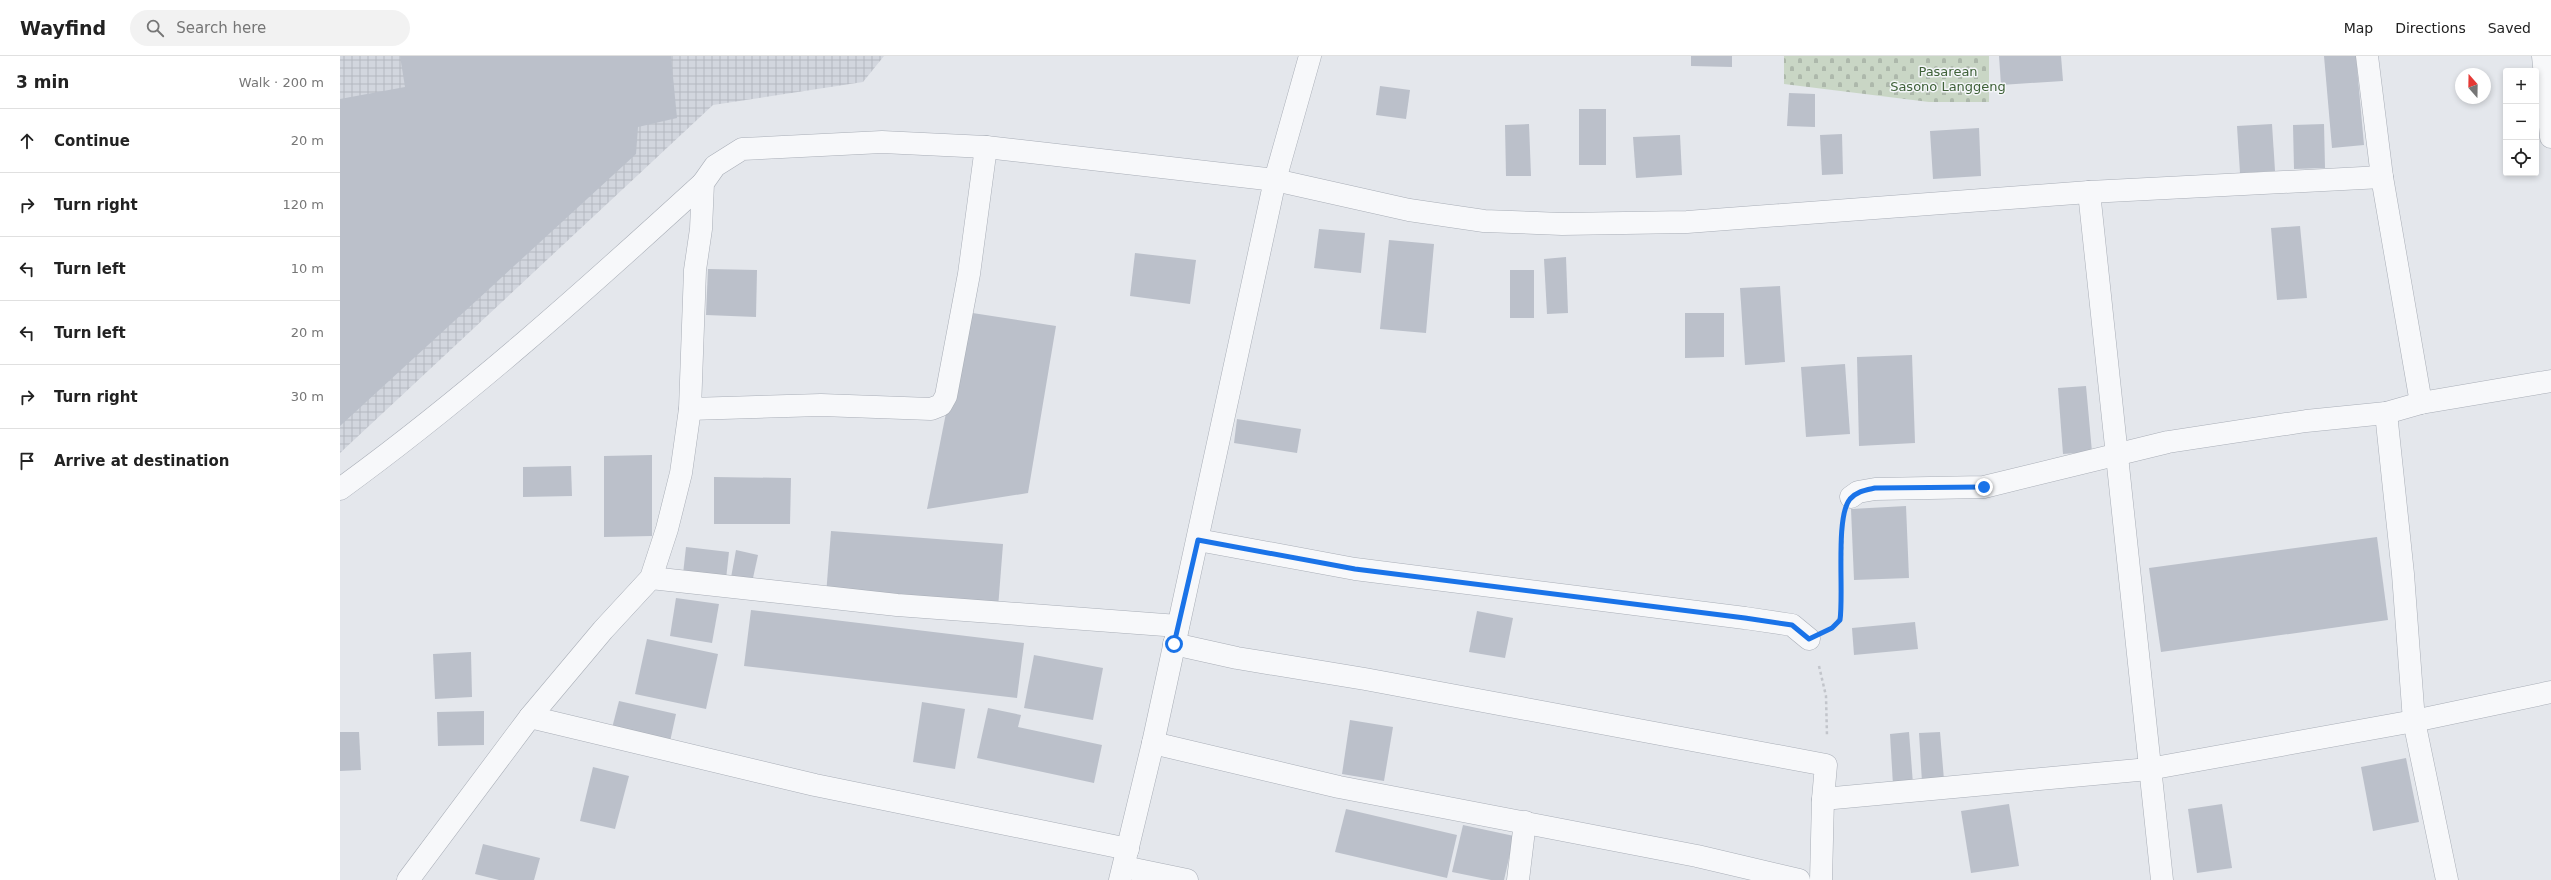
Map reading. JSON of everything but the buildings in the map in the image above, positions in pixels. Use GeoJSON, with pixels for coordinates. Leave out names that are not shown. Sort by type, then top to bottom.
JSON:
{"type":"FeatureCollection","features":[{"type":"Feature","properties":{"kind":"street"},"geometry":{"type":"LineString","coordinates":[[1124,865],[1153,744],[1198,540],[1275,180],[1310,56]]}},
{"type":"Feature","properties":{"kind":"street"},"geometry":{"type":"LineString","coordinates":[[2367,56],[2382,177],[2421,403]]}},
{"type":"Feature","properties":{"kind":"street"},"geometry":{"type":"LineString","coordinates":[[2543,56],[2551,137]]}},
{"type":"Feature","properties":{"kind":"street"},"geometry":{"type":"LineString","coordinates":[[340,490],[406,441],[549,322],[703,183],[715,166],[742,149],[882,142],[986,147],[1275,180],[1409,210],[1484,221],[1562,224],[1687,222],[2089,192],[2382,177]]}},
{"type":"Feature","properties":{"kind":"street"},"geometry":{"type":"LineString","coordinates":[[690,409],[821,405],[931,408],[941,405],[946,396],[969,274],[986,147]]}},
{"type":"Feature","properties":{"kind":"street"},"geometry":{"type":"LineString","coordinates":[[408,880],[530,717],[603,630],[651,578],[667,529],[681,473],[690,409],[695,270],[701,229],[703,183]]}},
{"type":"Feature","properties":{"kind":"street"},"geometry":{"type":"LineString","coordinates":[[2089,192],[2149,769],[2162,880]]}},
{"type":"Feature","properties":{"kind":"street"},"geometry":{"type":"LineString","coordinates":[[1851,497],[1864,490],[1875,488],[1984,487],[2168,442],[2306,421],[2386,413],[2421,403],[2551,381]]}},
{"type":"Feature","properties":{"kind":"street"},"geometry":{"type":"LineString","coordinates":[[2386,413],[2403,574],[2414,722],[2447,880]]}},
{"type":"Feature","properties":{"kind":"street"},"geometry":{"type":"LineString","coordinates":[[1198,540],[1355,569],[1792,625],[1809,639]]}},
{"type":"Feature","properties":{"kind":"street"},"geometry":{"type":"LineString","coordinates":[[651,578],[1176,635],[1237,658],[1365,679],[1826,765],[1823,799],[1821,880]]}},
{"type":"Feature","properties":{"kind":"street"},"geometry":{"type":"LineString","coordinates":[[1823,799],[2149,769],[2414,722],[2551,692]]}},
{"type":"Feature","properties":{"kind":"street"},"geometry":{"type":"LineString","coordinates":[[530,717],[815,785],[1187,880]]}},
{"type":"Feature","properties":{"kind":"street"},"geometry":{"type":"LineString","coordinates":[[1153,744],[1339,787],[1697,856],[1799,880]]}},
{"type":"Feature","properties":{"kind":"street"},"geometry":{"type":"LineString","coordinates":[[1518,880],[1525,822]]}},
{"type":"Feature","properties":{"kind":"path"},"geometry":{"type":"LineString","coordinates":[[1826,765],[1826,696],[1824,679],[1809,639],[1832,628],[1840,620],[1843,515],[1851,497]]}},
{"type":"Feature","properties":{"kind":"shaded area"},"geometry":{"type":"Polygon","coordinates":[[[340,56],[884,56],[863,82],[713,105],[340,453],[340,56]]]}},
{"type":"Feature","properties":{"kind":"green space","name":"Pasarean Sasono Langgeng"},"geometry":{"type":"Polygon","coordinates":[[[1784,56],[1989,56],[1989,102],[1929,102],[1784,84],[1784,56]]]}},
{"type":"Feature","properties":{"kind":"route"},"geometry":{"type":"LineString","coordinates":[[1174,644],[1198,540],[1355,569],[1792,625],[1809,639],[1832,628],[1840,620],[1843,515],[1851,497],[1858,492],[1875,488],[1984,487]]}}]}
